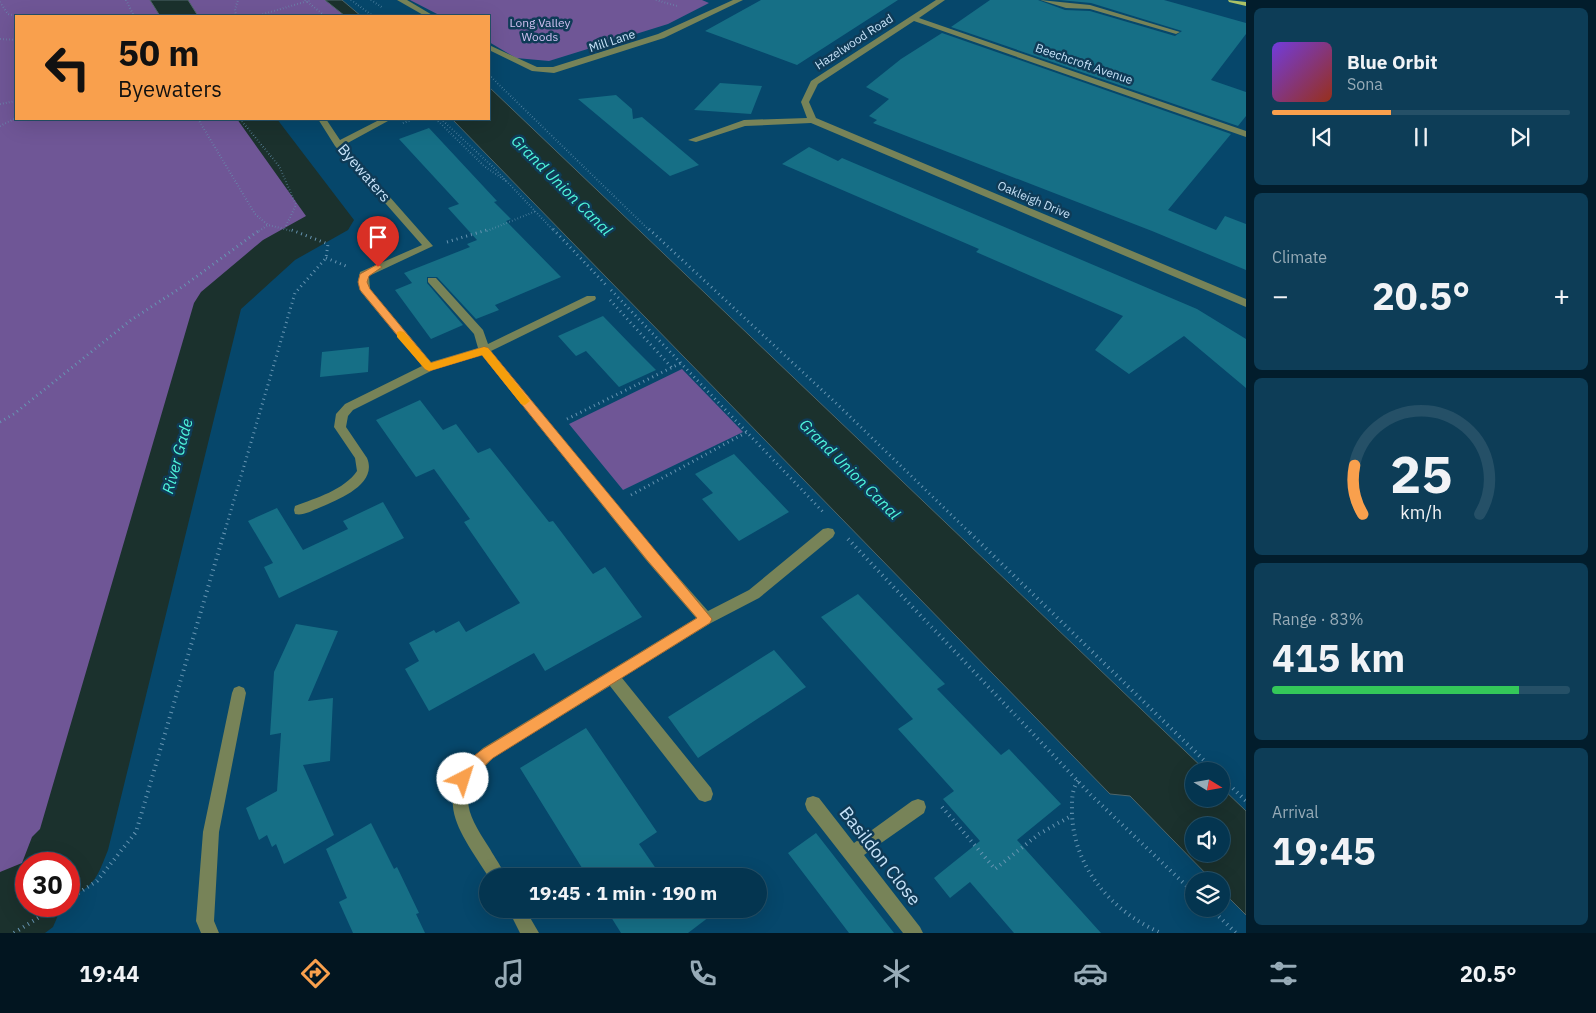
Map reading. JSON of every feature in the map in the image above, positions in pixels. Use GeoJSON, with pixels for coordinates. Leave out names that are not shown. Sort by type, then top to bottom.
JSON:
{"type":"FeatureCollection","features":[{"type":"Feature","properties":{"kind":"main road"},"geometry":{"type":"LineString","coordinates":[[1232,0],[1246,4]]}},
{"type":"Feature","properties":{"kind":"street"},"geometry":{"type":"LineString","coordinates":[[401,0],[428,15]]}},
{"type":"Feature","properties":{"kind":"street","name":"Mill Lane"},"geometry":{"type":"LineString","coordinates":[[490,48],[535,69],[554,70],[661,36],[738,0]]}},
{"type":"Feature","properties":{"kind":"street","name":"Hazelwood Road"},"geometry":{"type":"LineString","coordinates":[[812,120],[805,102],[814,83],[941,0]]}},
{"type":"Feature","properties":{"kind":"street"},"geometry":{"type":"LineString","coordinates":[[1044,0],[1066,6],[1090,7],[1176,32]]}},
{"type":"Feature","properties":{"kind":"street","name":"Beechcroft Avenue"},"geometry":{"type":"LineString","coordinates":[[913,18],[1246,134]]}},
{"type":"Feature","properties":{"kind":"street","name":"Byewaters"},"geometry":{"type":"LineString","coordinates":[[323,120],[338,144],[428,246]]}},
{"type":"Feature","properties":{"kind":"street"},"geometry":{"type":"LineString","coordinates":[[693,140],[744,124],[812,120]]}},
{"type":"Feature","properties":{"kind":"street","name":"Oakleigh Drive"},"geometry":{"type":"LineString","coordinates":[[812,120],[1246,303]]}},
{"type":"Feature","properties":{"kind":"street"},"geometry":{"type":"LineString","coordinates":[[338,144],[384,121]]}},
{"type":"Feature","properties":{"kind":"street"},"geometry":{"type":"LineString","coordinates":[[428,246],[364,274],[362,282],[365,290],[429,367]]}},
{"type":"Feature","properties":{"kind":"street"},"geometry":{"type":"LineString","coordinates":[[432,280],[479,333],[484,350],[547,429],[706,619]]}},
{"type":"Feature","properties":{"kind":"street"},"geometry":{"type":"LineString","coordinates":[[300,510],[361,478],[364,470],[363,462],[340,427],[342,414],[356,402],[429,367],[484,350],[591,298]]}},
{"type":"Feature","properties":{"kind":"street"},"geometry":{"type":"LineString","coordinates":[[492,868],[461,816],[459,796],[463,779],[473,765],[488,753],[613,678],[706,619],[754,594],[828,533]]}},
{"type":"Feature","properties":{"kind":"street"},"geometry":{"type":"LineString","coordinates":[[613,678],[705,794]]}},
{"type":"Feature","properties":{"kind":"street"},"geometry":{"type":"LineString","coordinates":[[208,927],[211,832],[238,693]]}},
{"type":"Feature","properties":{"kind":"street","name":"Basildon Close"},"geometry":{"type":"LineString","coordinates":[[813,804],[854,853],[914,933]]}},
{"type":"Feature","properties":{"kind":"street"},"geometry":{"type":"LineString","coordinates":[[854,853],[918,807]]}},
{"type":"Feature","properties":{"kind":"street"},"geometry":{"type":"LineString","coordinates":[[521,918],[530,933]]}},
{"type":"Feature","properties":{"kind":"path"},"geometry":{"type":"LineString","coordinates":[[126,0],[134,15]]}},
{"type":"Feature","properties":{"kind":"path"},"geometry":{"type":"LineString","coordinates":[[236,15],[235,9],[238,0]]}},
{"type":"Feature","properties":{"kind":"path"},"geometry":{"type":"LineString","coordinates":[[260,15],[311,0]]}},
{"type":"Feature","properties":{"kind":"path"},"geometry":{"type":"LineString","coordinates":[[351,0],[372,15]]}},
{"type":"Feature","properties":{"kind":"path"},"geometry":{"type":"LineString","coordinates":[[306,1],[324,15]]}},
{"type":"Feature","properties":{"kind":"path"},"geometry":{"type":"LineString","coordinates":[[0,2],[8,14],[15,15]]}},
{"type":"Feature","properties":{"kind":"path"},"geometry":{"type":"LineString","coordinates":[[0,39],[15,40]]}},
{"type":"Feature","properties":{"kind":"path"},"geometry":{"type":"LineString","coordinates":[[490,77],[644,225],[837,404],[1206,762]]}},
{"type":"Feature","properties":{"kind":"path"},"geometry":{"type":"LineString","coordinates":[[0,104],[15,101]]}},
{"type":"Feature","properties":{"kind":"path"},"geometry":{"type":"LineString","coordinates":[[0,126],[15,118]]}},
{"type":"Feature","properties":{"kind":"path"},"geometry":{"type":"LineString","coordinates":[[80,892],[97,881],[136,832],[295,293],[326,258],[328,244],[285,228],[268,225],[255,214],[199,120]]}},
{"type":"Feature","properties":{"kind":"path"},"geometry":{"type":"LineString","coordinates":[[241,120],[279,166],[296,205],[285,228]]}},
{"type":"Feature","properties":{"kind":"path"},"geometry":{"type":"LineString","coordinates":[[437,120],[484,166],[512,186]]}},
{"type":"Feature","properties":{"kind":"path"},"geometry":{"type":"LineString","coordinates":[[442,120],[512,186],[828,518]]}},
{"type":"Feature","properties":{"kind":"path"},"geometry":{"type":"LineString","coordinates":[[428,246],[476,235],[536,211]]}},
{"type":"Feature","properties":{"kind":"path"},"geometry":{"type":"LineString","coordinates":[[0,422],[14,414],[131,320],[184,285],[252,234],[268,225]]}},
{"type":"Feature","properties":{"kind":"path"},"geometry":{"type":"LineString","coordinates":[[591,298],[603,293],[672,368]]}},
{"type":"Feature","properties":{"kind":"path"},"geometry":{"type":"LineString","coordinates":[[547,429],[681,363]]}},
{"type":"Feature","properties":{"kind":"path"},"geometry":{"type":"LineString","coordinates":[[611,506],[747,432]]}},
{"type":"Feature","properties":{"kind":"path"},"geometry":{"type":"LineString","coordinates":[[842,532],[1078,781],[1185,884]]}},
{"type":"Feature","properties":{"kind":"path"},"geometry":{"type":"LineString","coordinates":[[1078,781],[1073,788],[1072,816],[1077,850],[1097,883],[1128,916],[1161,933]]}},
{"type":"Feature","properties":{"kind":"path"},"geometry":{"type":"LineString","coordinates":[[1230,787],[1246,802]]}},
{"type":"Feature","properties":{"kind":"path"},"geometry":{"type":"LineString","coordinates":[[918,807],[933,796],[995,869],[1039,834],[1072,816]]}},
{"type":"Feature","properties":{"kind":"path"},"geometry":{"type":"LineString","coordinates":[[14,933],[39,917]]}},
{"type":"Feature","properties":{"kind":"path"},"geometry":{"type":"LineString","coordinates":[[1219,917],[1236,933]]}},
{"type":"Feature","properties":{"kind":"green space"},"geometry":{"type":"Polygon","coordinates":[[[0,0],[325,0],[344,15],[15,15],[15,120],[258,120],[332,220],[279,250],[218,304],[71,850],[69,852],[15,852],[15,908],[0,919],[0,0]]]}},
{"type":"Feature","properties":{"kind":"green space","name":"Long Valley Woods"},"geometry":{"type":"Polygon","coordinates":[[[410,0],[702,0],[709,3],[668,24],[549,61],[516,58],[490,43],[490,15],[439,15],[410,0]]]}},
{"type":"Feature","properties":{"kind":"green space"},"geometry":{"type":"Polygon","coordinates":[[[682,369],[743,432],[623,490],[569,424],[682,369]]]}},
{"type":"Feature","properties":{"kind":"water"},"geometry":{"type":"Polygon","coordinates":[[[150,0],[188,0],[197,15],[159,15],[150,0]]]}},
{"type":"Feature","properties":{"kind":"water"},"geometry":{"type":"Polygon","coordinates":[[[325,0],[342,0],[360,15],[344,15],[325,0]]]}},
{"type":"Feature","properties":{"kind":"water","name":"Grand Union Canal"},"geometry":{"type":"Polygon","coordinates":[[[490,88],[1197,762],[1185,762],[1185,808],[1230,808],[1230,796],[1246,811],[1246,915],[1230,899],[1230,872],[1204,872],[1194,862],[1230,862],[1230,817],[1185,817],[1185,852],[1130,796],[1110,794],[453,120],[490,120],[490,88]]]}},
{"type":"Feature","properties":{"kind":"building"},"geometry":{"type":"Polygon","coordinates":[[[761,0],[898,0],[797,65],[705,31],[761,0]]]}},
{"type":"Feature","properties":{"kind":"building"},"geometry":{"type":"Polygon","coordinates":[[[990,0],[1038,0],[1065,10],[1090,11],[1175,36],[1182,31],[1091,3],[1059,0],[1164,0],[1246,23],[1246,34],[1211,80],[1246,92],[1246,116],[1238,126],[951,27],[990,0]]]}},
{"type":"Feature","properties":{"kind":"building"},"geometry":{"type":"Polygon","coordinates":[[[942,33],[1231,134],[1168,210],[1216,230],[1225,216],[1246,224],[1246,270],[1152,231],[873,123],[877,120],[869,116],[889,99],[866,87],[901,59],[942,33]]]}},
{"type":"Feature","properties":{"kind":"building"},"geometry":{"type":"Polygon","coordinates":[[[720,83],[762,86],[751,114],[694,110],[720,83]]]}},
{"type":"Feature","properties":{"kind":"building"},"geometry":{"type":"Polygon","coordinates":[[[616,95],[632,109],[633,119],[642,117],[699,165],[670,176],[578,99],[616,95]]]}},
{"type":"Feature","properties":{"kind":"building"},"geometry":{"type":"Polygon","coordinates":[[[429,128],[497,201],[494,202],[511,219],[506,221],[561,277],[495,305],[499,310],[476,319],[437,277],[427,277],[427,283],[463,325],[431,339],[395,290],[412,283],[404,273],[470,247],[467,244],[477,240],[448,208],[459,204],[399,139],[429,128]]]}},
{"type":"Feature","properties":{"kind":"building"},"geometry":{"type":"Polygon","coordinates":[[[809,147],[838,161],[842,158],[1197,309],[1246,339],[1246,388],[1184,336],[1129,374],[1095,350],[1123,316],[976,252],[979,249],[782,164],[809,147]]]}},
{"type":"Feature","properties":{"kind":"building"},"geometry":{"type":"Polygon","coordinates":[[[603,316],[656,370],[619,387],[586,351],[576,356],[558,336],[603,316]]]}},
{"type":"Feature","properties":{"kind":"building"},"geometry":{"type":"Polygon","coordinates":[[[369,347],[368,372],[320,377],[322,352],[369,347]]]}},
{"type":"Feature","properties":{"kind":"building"},"geometry":{"type":"Polygon","coordinates":[[[420,400],[443,430],[456,424],[478,453],[490,448],[549,522],[553,521],[593,574],[605,567],[642,617],[545,671],[534,653],[429,711],[405,669],[419,661],[409,643],[434,630],[436,633],[459,621],[466,632],[520,603],[464,522],[470,519],[434,469],[416,477],[376,420],[420,400]]]}},
{"type":"Feature","properties":{"kind":"building"},"geometry":{"type":"Polygon","coordinates":[[[734,454],[789,512],[739,541],[702,499],[713,493],[695,474],[734,454]]]}},
{"type":"Feature","properties":{"kind":"building"},"geometry":{"type":"Polygon","coordinates":[[[383,502],[404,538],[279,598],[264,567],[273,563],[248,521],[277,508],[303,550],[348,529],[343,521],[383,502]]]}},
{"type":"Feature","properties":{"kind":"building"},"geometry":{"type":"Polygon","coordinates":[[[858,594],[945,684],[937,689],[1001,755],[1009,749],[1061,804],[1017,840],[1101,933],[1014,933],[970,882],[950,898],[934,878],[980,841],[943,799],[954,791],[898,729],[913,719],[821,617],[858,594]]]}},
{"type":"Feature","properties":{"kind":"building"},"geometry":{"type":"Polygon","coordinates":[[[296,624],[338,631],[308,701],[333,698],[330,761],[303,765],[334,835],[284,864],[276,844],[272,847],[267,835],[259,840],[246,808],[277,791],[281,733],[270,735],[274,672],[296,624]]]}},
{"type":"Feature","properties":{"kind":"building"},"geometry":{"type":"Polygon","coordinates":[[[774,650],[806,687],[698,758],[668,717],[774,650]]]}},
{"type":"Feature","properties":{"kind":"building"},"geometry":{"type":"Polygon","coordinates":[[[586,728],[657,832],[639,844],[656,868],[582,868],[520,768],[586,728]]]}},
{"type":"Feature","properties":{"kind":"building"},"geometry":{"type":"Polygon","coordinates":[[[371,823],[394,869],[397,867],[419,913],[416,914],[425,933],[353,933],[339,902],[347,898],[326,849],[371,823]]]}},
{"type":"Feature","properties":{"kind":"building"},"geometry":{"type":"Polygon","coordinates":[[[816,833],[894,933],[849,933],[788,853],[816,833]]]}},
{"type":"Feature","properties":{"kind":"building"},"geometry":{"type":"Polygon","coordinates":[[[612,918],[708,918],[688,933],[621,933],[612,918]]]}},
{"type":"Feature","properties":{"kind":"waterway","name":"River Gade"},"geometry":{"type":"LineString","coordinates":[[69,852],[218,303],[279,250],[332,220],[258,120]]}},
{"type":"Feature","properties":{"kind":"waterway","name":"River Gade"},"geometry":{"type":"LineString","coordinates":[[0,919],[15,908]]}},
{"type":"Feature","properties":{"kind":"slow traffic"},"geometry":{"type":"LineString","coordinates":[[400,335],[429,367],[456,357],[484,350],[525,401]]}},
{"type":"Feature","properties":{"kind":"route"},"geometry":{"type":"LineString","coordinates":[[378,267],[364,274],[362,282],[365,290],[407,343],[429,367],[456,357],[484,350],[651,556],[706,619],[613,678],[488,753],[473,765],[463,779]]}}]}
